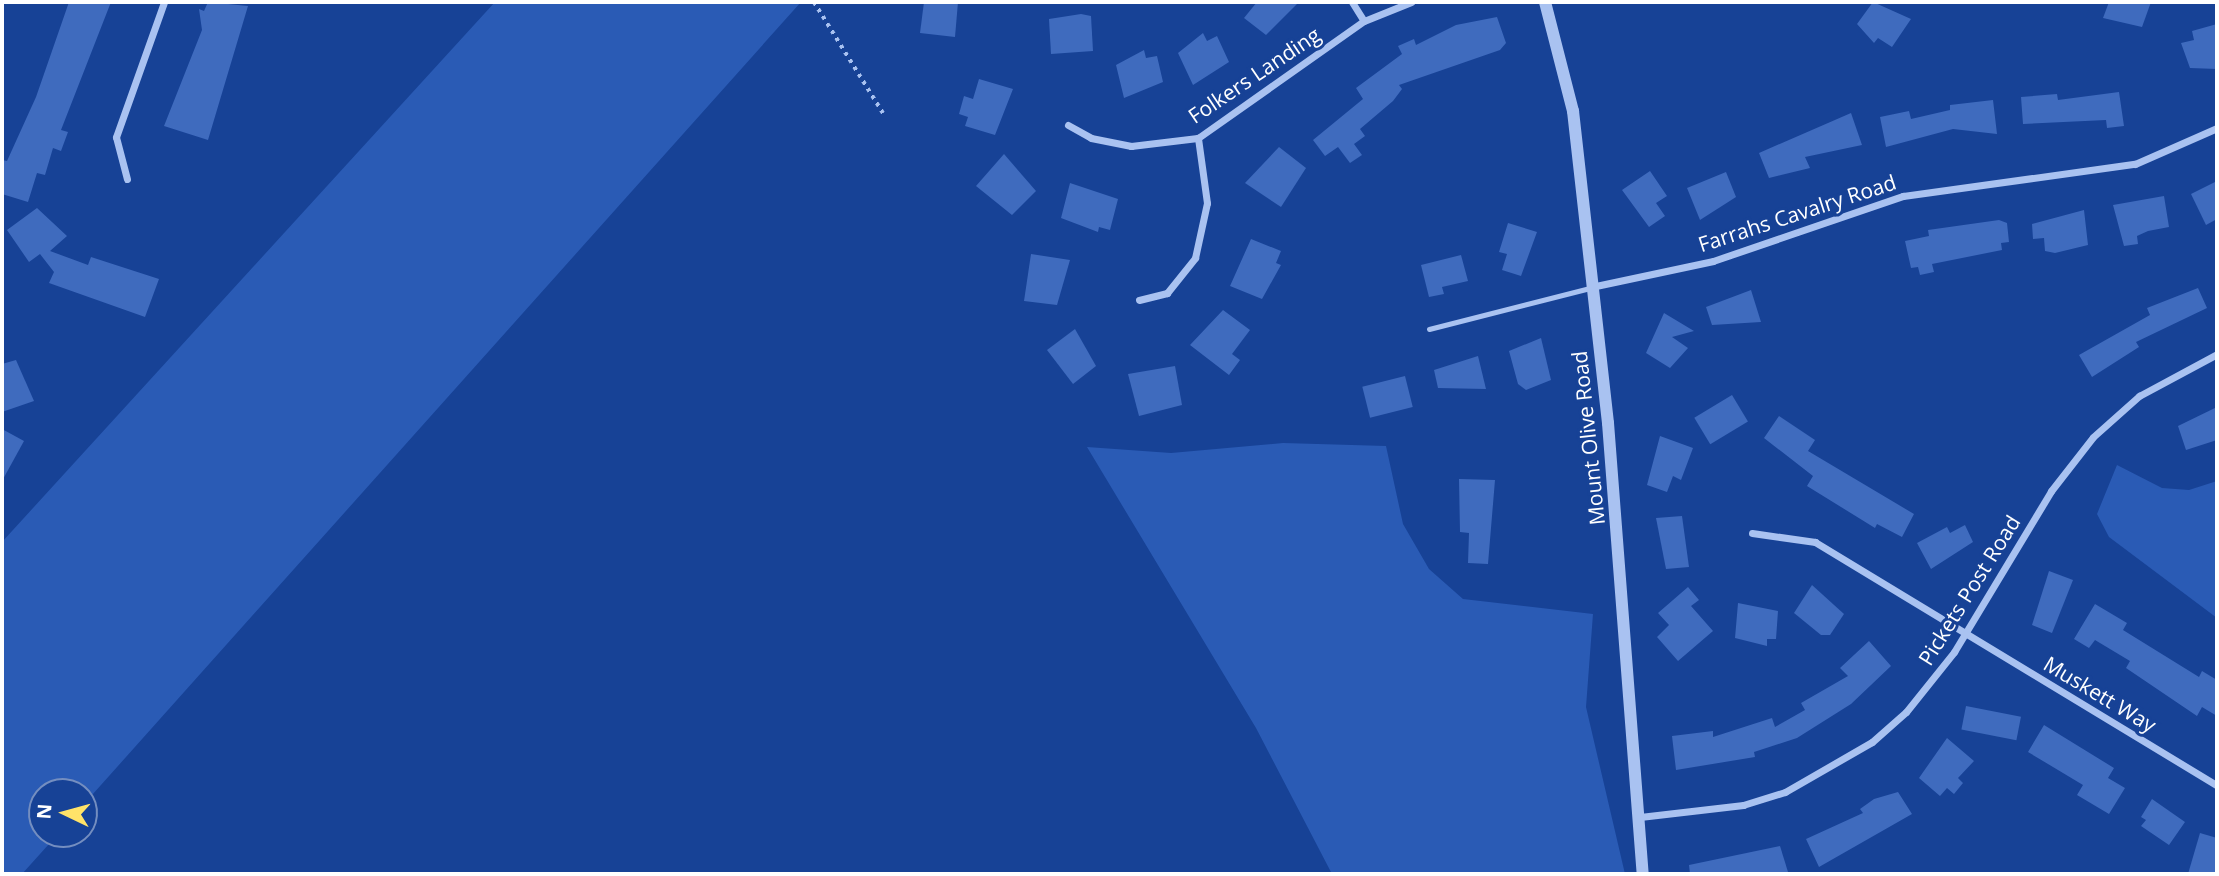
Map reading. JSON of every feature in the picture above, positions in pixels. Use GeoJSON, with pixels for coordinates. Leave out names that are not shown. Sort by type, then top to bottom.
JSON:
{"type":"FeatureCollection","features":[{"type":"Feature","properties":{"kind":"street"},"geometry":{"type":"LineString","coordinates":[[127,179],[116,137],[164,2]]}},
{"type":"Feature","properties":{"kind":"street"},"geometry":{"type":"LineString","coordinates":[[1352,2],[1364,20]]}},
{"type":"Feature","properties":{"kind":"street","name":"Folkers Landing"},"geometry":{"type":"LineString","coordinates":[[1068,125],[1091,138],[1131,146],[1198,138],[1364,20],[1411,2]]}},
{"type":"Feature","properties":{"kind":"street","name":"Mount Olive Road"},"geometry":{"type":"LineString","coordinates":[[1545,2],[1573,111],[1590,288],[1611,447],[1643,874]]}},
{"type":"Feature","properties":{"kind":"street","name":"Farrahs Cavalry Road"},"geometry":{"type":"LineString","coordinates":[[1590,288],[1713,261],[1903,196],[2135,164],[2217,128]]}},
{"type":"Feature","properties":{"kind":"street"},"geometry":{"type":"LineString","coordinates":[[1139,300],[1167,293],[1195,258],[1207,202],[1198,138]]}},
{"type":"Feature","properties":{"kind":"street","name":"Pickets Post Road"},"geometry":{"type":"LineString","coordinates":[[1640,817],[1743,805],[1829,771],[1906,712],[1965,634],[2051,491],[2093,437],[2139,396],[2217,354]]}},
{"type":"Feature","properties":{"kind":"street","name":"Muskett Way"},"geometry":{"type":"LineString","coordinates":[[1752,533],[1815,542],[2217,785]]}},
{"type":"Feature","properties":{"kind":"lane"},"geometry":{"type":"LineString","coordinates":[[1429,329],[1590,288]]}},
{"type":"Feature","properties":{"kind":"path"},"geometry":{"type":"LineString","coordinates":[[814,2],[883,113]]}},
{"type":"Feature","properties":{"kind":"shaded area"},"geometry":{"type":"Polygon","coordinates":[[[495,2],[801,2],[98,788],[98,778],[28,778],[28,848],[45,848],[22,874],[2,874],[2,542],[495,2]]]}},
{"type":"Feature","properties":{"kind":"shaded area"},"geometry":{"type":"Polygon","coordinates":[[[1283,443],[1386,446],[1403,524],[1429,569],[1463,599],[1593,614],[1586,707],[1625,874],[1332,874],[1256,728],[1087,447],[1171,453],[1283,443]]]}},
{"type":"Feature","properties":{"kind":"shaded area"},"geometry":{"type":"Polygon","coordinates":[[[2117,465],[2162,488],[2189,490],[2217,481],[2217,618],[2109,537],[2097,514],[2117,465]]]}},
{"type":"Feature","properties":{"kind":"building"},"geometry":{"type":"Polygon","coordinates":[[[69,2],[111,2],[61,130],[68,132],[61,151],[53,148],[45,175],[37,173],[28,202],[2,194],[2,160],[7,161],[36,97],[69,2]]]}},
{"type":"Feature","properties":{"kind":"building"},"geometry":{"type":"Polygon","coordinates":[[[208,2],[248,6],[208,140],[164,126],[202,30],[199,9],[204,11],[208,2]]]}},
{"type":"Feature","properties":{"kind":"building"},"geometry":{"type":"Polygon","coordinates":[[[924,2],[958,2],[955,37],[920,33],[924,2]]]}},
{"type":"Feature","properties":{"kind":"building"},"geometry":{"type":"Polygon","coordinates":[[[1257,2],[1299,2],[1266,35],[1244,18],[1257,2]]]}},
{"type":"Feature","properties":{"kind":"building"},"geometry":{"type":"Polygon","coordinates":[[[1873,2],[1911,19],[1892,47],[1878,38],[1874,43],[1857,24],[1873,2]]]}},
{"type":"Feature","properties":{"kind":"building"},"geometry":{"type":"Polygon","coordinates":[[[2109,2],[2151,2],[2142,27],[2103,18],[2109,2]]]}},
{"type":"Feature","properties":{"kind":"building"},"geometry":{"type":"Polygon","coordinates":[[[1081,14],[1091,16],[1093,51],[1051,54],[1049,19],[1081,14]]]}},
{"type":"Feature","properties":{"kind":"building"},"geometry":{"type":"Polygon","coordinates":[[[1497,17],[1506,43],[1500,50],[1399,85],[1402,89],[1393,101],[1360,129],[1365,136],[1354,144],[1362,155],[1350,163],[1338,147],[1325,156],[1313,140],[1363,99],[1356,88],[1402,54],[1398,46],[1414,39],[1416,45],[1456,25],[1497,17]]]}},
{"type":"Feature","properties":{"kind":"building"},"geometry":{"type":"Polygon","coordinates":[[[2217,24],[2217,69],[2190,68],[2181,43],[2194,40],[2192,31],[2217,24]]]}},
{"type":"Feature","properties":{"kind":"building"},"geometry":{"type":"Polygon","coordinates":[[[1203,33],[1207,41],[1217,36],[1229,62],[1193,85],[1178,53],[1203,33]]]}},
{"type":"Feature","properties":{"kind":"building"},"geometry":{"type":"Polygon","coordinates":[[[1144,50],[1146,58],[1157,56],[1163,82],[1124,98],[1116,65],[1144,50]]]}},
{"type":"Feature","properties":{"kind":"building"},"geometry":{"type":"Polygon","coordinates":[[[979,79],[1013,89],[995,135],[965,126],[968,117],[959,114],[964,96],[973,99],[979,79]]]}},
{"type":"Feature","properties":{"kind":"building"},"geometry":{"type":"Polygon","coordinates":[[[2119,92],[2124,126],[2107,128],[2106,120],[2023,124],[2021,97],[2057,94],[2058,100],[2119,92]]]}},
{"type":"Feature","properties":{"kind":"building"},"geometry":{"type":"Polygon","coordinates":[[[1993,100],[1997,134],[1953,129],[1886,147],[1880,117],[1909,111],[1911,119],[1950,110],[1950,105],[1993,100]]]}},
{"type":"Feature","properties":{"kind":"building"},"geometry":{"type":"Polygon","coordinates":[[[1851,113],[1862,145],[1805,157],[1810,168],[1769,178],[1759,153],[1851,113]]]}},
{"type":"Feature","properties":{"kind":"building"},"geometry":{"type":"Polygon","coordinates":[[[1279,147],[1306,168],[1281,207],[1245,183],[1279,147]]]}},
{"type":"Feature","properties":{"kind":"building"},"geometry":{"type":"Polygon","coordinates":[[[1004,154],[1036,191],[1012,215],[976,186],[1004,154]]]}},
{"type":"Feature","properties":{"kind":"building"},"geometry":{"type":"Polygon","coordinates":[[[1650,171],[1667,196],[1656,203],[1665,216],[1649,227],[1622,190],[1650,171]]]}},
{"type":"Feature","properties":{"kind":"building"},"geometry":{"type":"Polygon","coordinates":[[[1726,172],[1736,197],[1700,220],[1687,188],[1726,172]]]}},
{"type":"Feature","properties":{"kind":"building"},"geometry":{"type":"Polygon","coordinates":[[[2217,181],[2217,219],[2206,225],[2191,194],[2217,181]]]}},
{"type":"Feature","properties":{"kind":"building"},"geometry":{"type":"Polygon","coordinates":[[[1070,183],[1118,199],[1110,230],[1099,227],[1098,232],[1061,218],[1070,183]]]}},
{"type":"Feature","properties":{"kind":"building"},"geometry":{"type":"Polygon","coordinates":[[[2164,196],[2169,227],[2148,231],[2137,236],[2138,244],[2124,246],[2113,205],[2164,196]]]}},
{"type":"Feature","properties":{"kind":"building"},"geometry":{"type":"Polygon","coordinates":[[[37,208],[67,236],[50,251],[88,265],[91,257],[159,279],[145,317],[49,283],[54,272],[40,254],[29,262],[7,230],[37,208]]]}},
{"type":"Feature","properties":{"kind":"building"},"geometry":{"type":"Polygon","coordinates":[[[2084,210],[2088,245],[2055,253],[2045,251],[2044,238],[2033,239],[2032,224],[2084,210]]]}},
{"type":"Feature","properties":{"kind":"building"},"geometry":{"type":"Polygon","coordinates":[[[1999,220],[2007,223],[2009,242],[2001,243],[2002,250],[1932,264],[1934,272],[1920,275],[1918,267],[1911,268],[1905,241],[1929,236],[1928,230],[1999,220]]]}},
{"type":"Feature","properties":{"kind":"building"},"geometry":{"type":"Polygon","coordinates":[[[1508,223],[1537,232],[1521,276],[1502,270],[1507,254],[1499,252],[1508,223]]]}},
{"type":"Feature","properties":{"kind":"building"},"geometry":{"type":"Polygon","coordinates":[[[1251,239],[1281,251],[1276,263],[1281,265],[1262,299],[1230,286],[1251,239]]]}},
{"type":"Feature","properties":{"kind":"building"},"geometry":{"type":"Polygon","coordinates":[[[1031,254],[1070,260],[1057,305],[1024,301],[1031,254]]]}},
{"type":"Feature","properties":{"kind":"building"},"geometry":{"type":"Polygon","coordinates":[[[1461,255],[1468,281],[1442,287],[1444,294],[1429,297],[1421,265],[1461,255]]]}},
{"type":"Feature","properties":{"kind":"building"},"geometry":{"type":"Polygon","coordinates":[[[2198,288],[2207,308],[2136,342],[2139,347],[2092,377],[2079,355],[2150,315],[2147,308],[2198,288]]]}},
{"type":"Feature","properties":{"kind":"building"},"geometry":{"type":"Polygon","coordinates":[[[1751,290],[1761,322],[1712,325],[1706,307],[1751,290]]]}},
{"type":"Feature","properties":{"kind":"building"},"geometry":{"type":"Polygon","coordinates":[[[1223,310],[1250,330],[1232,354],[1240,360],[1229,375],[1190,345],[1223,310]]]}},
{"type":"Feature","properties":{"kind":"building"},"geometry":{"type":"Polygon","coordinates":[[[1664,313],[1694,331],[1672,337],[1688,348],[1670,368],[1646,353],[1664,313]]]}},
{"type":"Feature","properties":{"kind":"building"},"geometry":{"type":"Polygon","coordinates":[[[1075,329],[1096,366],[1073,384],[1047,350],[1075,329]]]}},
{"type":"Feature","properties":{"kind":"building"},"geometry":{"type":"Polygon","coordinates":[[[1541,338],[1551,380],[1526,390],[1518,384],[1509,351],[1541,338]]]}},
{"type":"Feature","properties":{"kind":"building"},"geometry":{"type":"Polygon","coordinates":[[[1478,356],[1486,389],[1438,388],[1434,370],[1478,356]]]}},
{"type":"Feature","properties":{"kind":"building"},"geometry":{"type":"Polygon","coordinates":[[[16,360],[34,401],[2,412],[2,364],[16,360]]]}},
{"type":"Feature","properties":{"kind":"building"},"geometry":{"type":"Polygon","coordinates":[[[1175,366],[1182,405],[1139,416],[1128,374],[1175,366]]]}},
{"type":"Feature","properties":{"kind":"building"},"geometry":{"type":"Polygon","coordinates":[[[1405,376],[1413,407],[1370,418],[1362,387],[1405,376]]]}},
{"type":"Feature","properties":{"kind":"building"},"geometry":{"type":"Polygon","coordinates":[[[1732,395],[1748,422],[1710,444],[1694,418],[1732,395]]]}},
{"type":"Feature","properties":{"kind":"building"},"geometry":{"type":"Polygon","coordinates":[[[2217,407],[2217,440],[2186,450],[2178,426],[2217,407]]]}},
{"type":"Feature","properties":{"kind":"building"},"geometry":{"type":"Polygon","coordinates":[[[1779,416],[1815,440],[1808,451],[1914,514],[1902,537],[1877,524],[1875,528],[1807,486],[1813,476],[1764,438],[1779,416]]]}},
{"type":"Feature","properties":{"kind":"building"},"geometry":{"type":"Polygon","coordinates":[[[2,429],[24,441],[2,481],[2,429]]]}},
{"type":"Feature","properties":{"kind":"building"},"geometry":{"type":"Polygon","coordinates":[[[1660,436],[1693,448],[1681,480],[1673,476],[1667,492],[1647,485],[1660,436]]]}},
{"type":"Feature","properties":{"kind":"building"},"geometry":{"type":"Polygon","coordinates":[[[1459,479],[1495,480],[1488,564],[1468,563],[1469,533],[1460,532],[1459,479]]]}},
{"type":"Feature","properties":{"kind":"building"},"geometry":{"type":"Polygon","coordinates":[[[1682,516],[1689,567],[1666,569],[1656,518],[1682,516]]]}},
{"type":"Feature","properties":{"kind":"building"},"geometry":{"type":"Polygon","coordinates":[[[1965,525],[1973,542],[1931,569],[1917,543],[1947,527],[1950,533],[1965,525]]]}},
{"type":"Feature","properties":{"kind":"building"},"geometry":{"type":"Polygon","coordinates":[[[2049,571],[2073,580],[2052,633],[2032,625],[2049,571]]]}},
{"type":"Feature","properties":{"kind":"building"},"geometry":{"type":"Polygon","coordinates":[[[1812,585],[1844,614],[1830,635],[1821,635],[1794,613],[1812,585]]]}},
{"type":"Feature","properties":{"kind":"building"},"geometry":{"type":"Polygon","coordinates":[[[1688,587],[1699,600],[1691,606],[1713,631],[1678,661],[1657,637],[1669,625],[1658,613],[1688,587]]]}},
{"type":"Feature","properties":{"kind":"building"},"geometry":{"type":"Polygon","coordinates":[[[1738,603],[1778,611],[1776,639],[1767,639],[1767,646],[1735,638],[1738,603]]]}},
{"type":"Feature","properties":{"kind":"building"},"geometry":{"type":"Polygon","coordinates":[[[2095,604],[2127,623],[2123,630],[2199,677],[2202,671],[2217,680],[2217,716],[2202,707],[2197,716],[2126,668],[2130,661],[2095,640],[2089,648],[2074,639],[2095,604]]]}},
{"type":"Feature","properties":{"kind":"building"},"geometry":{"type":"Polygon","coordinates":[[[1869,641],[1891,666],[1851,704],[1797,738],[1754,752],[1755,757],[1676,770],[1672,736],[1713,731],[1713,737],[1772,718],[1775,727],[1805,710],[1801,703],[1848,676],[1840,668],[1869,641]]]}},
{"type":"Feature","properties":{"kind":"building"},"geometry":{"type":"Polygon","coordinates":[[[1966,706],[2021,717],[2016,740],[1961,730],[1966,706]]]}},
{"type":"Feature","properties":{"kind":"building"},"geometry":{"type":"Polygon","coordinates":[[[2044,725],[2114,768],[2108,778],[2125,788],[2109,814],[2077,795],[2083,785],[2028,752],[2044,725]]]}},
{"type":"Feature","properties":{"kind":"building"},"geometry":{"type":"Polygon","coordinates":[[[1947,738],[1974,761],[1958,778],[1963,783],[1954,794],[1947,788],[1940,796],[1919,778],[1947,738]]]}},
{"type":"Feature","properties":{"kind":"building"},"geometry":{"type":"Polygon","coordinates":[[[1898,792],[1912,814],[1819,867],[1806,839],[1863,813],[1860,809],[1874,799],[1898,792]]]}},
{"type":"Feature","properties":{"kind":"building"},"geometry":{"type":"Polygon","coordinates":[[[2152,799],[2185,822],[2169,845],[2141,826],[2146,820],[2141,817],[2152,799]]]}},
{"type":"Feature","properties":{"kind":"building"},"geometry":{"type":"Polygon","coordinates":[[[2200,833],[2217,838],[2217,874],[2188,874],[2200,833]]]}},
{"type":"Feature","properties":{"kind":"building"},"geometry":{"type":"Polygon","coordinates":[[[1780,846],[1788,872],[1690,874],[1689,865],[1780,846]]]}}]}
